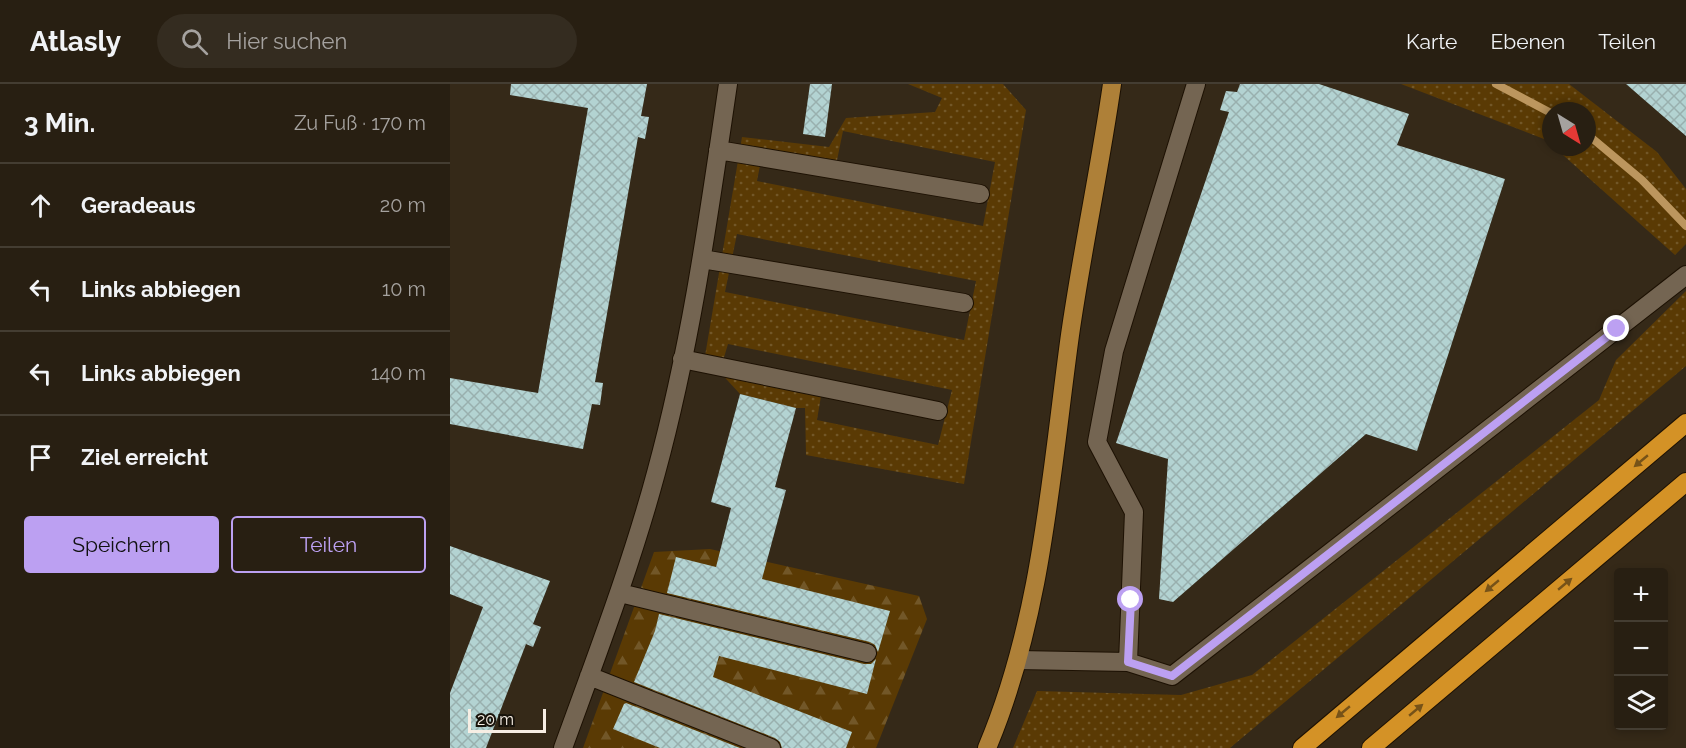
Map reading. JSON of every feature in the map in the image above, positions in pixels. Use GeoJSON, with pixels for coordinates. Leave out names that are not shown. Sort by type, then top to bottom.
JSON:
{"type":"FeatureCollection","features":[{"type":"Feature","properties":{"kind":"highway"},"geometry":{"type":"LineString","coordinates":[[1302,748],[1686,423]]}},
{"type":"Feature","properties":{"kind":"highway"},"geometry":{"type":"LineString","coordinates":[[1371,748],[1686,482]]}},
{"type":"Feature","properties":{"kind":"main road"},"geometry":{"type":"LineString","coordinates":[[987,748],[1018,660],[1046,523],[1070,332],[1101,162],[1112,84]]}},
{"type":"Feature","properties":{"kind":"lane"},"geometry":{"type":"LineString","coordinates":[[563,748],[620,592],[656,471],[702,259],[728,84]]}},
{"type":"Feature","properties":{"kind":"lane"},"geometry":{"type":"LineString","coordinates":[[1128,662],[1134,512],[1097,442],[1114,351],[1196,84]]}},
{"type":"Feature","properties":{"kind":"lane"},"geometry":{"type":"LineString","coordinates":[[718,150],[981,194]]}},
{"type":"Feature","properties":{"kind":"lane"},"geometry":{"type":"LineString","coordinates":[[702,259],[964,303]]}},
{"type":"Feature","properties":{"kind":"lane"},"geometry":{"type":"LineString","coordinates":[[1018,660],[1128,662],[1172,676],[1686,275]]}},
{"type":"Feature","properties":{"kind":"lane"},"geometry":{"type":"LineString","coordinates":[[682,359],[939,411]]}},
{"type":"Feature","properties":{"kind":"lane"},"geometry":{"type":"LineString","coordinates":[[620,592],[867,653]]}},
{"type":"Feature","properties":{"kind":"lane"},"geometry":{"type":"LineString","coordinates":[[589,676],[771,748]]}},
{"type":"Feature","properties":{"kind":"green space"},"geometry":{"type":"Polygon","coordinates":[[[908,84],[1003,84],[1026,110],[964,484],[806,455],[805,408],[796,408],[740,394],[705,356],[742,137],[829,147],[846,118],[935,112],[942,98],[908,84]],[[843,131],[835,170],[762,155],[757,181],[983,226],[995,162],[843,131]],[[737,234],[725,292],[964,340],[976,281],[737,234]],[[728,344],[722,364],[823,384],[817,420],[938,445],[952,390],[728,344]]]}},
{"type":"Feature","properties":{"kind":"green space"},"geometry":{"type":"Polygon","coordinates":[[[1401,84],[1569,84],[1592,102],[1542,102],[1542,138],[1401,84]]]}},
{"type":"Feature","properties":{"kind":"green space"},"geometry":{"type":"Polygon","coordinates":[[[1596,105],[1657,152],[1686,189],[1686,244],[1675,255],[1564,156],[1596,156],[1596,105]]]}},
{"type":"Feature","properties":{"kind":"green space"},"geometry":{"type":"Polygon","coordinates":[[[1686,291],[1686,366],[1230,748],[1013,748],[1037,691],[1181,695],[1252,675],[1599,400],[1616,360],[1686,291]]]}},
{"type":"Feature","properties":{"kind":"green space"},"geometry":{"type":"Polygon","coordinates":[[[710,549],[919,596],[927,619],[876,748],[583,748],[654,552],[710,549]]]}},
{"type":"Feature","properties":{"kind":"building"},"geometry":{"type":"Polygon","coordinates":[[[511,84],[647,84],[641,116],[649,117],[645,139],[638,137],[595,382],[603,383],[600,405],[592,404],[583,449],[450,424],[450,378],[538,393],[588,108],[510,95],[511,84]]]}},
{"type":"Feature","properties":{"kind":"building"},"geometry":{"type":"Polygon","coordinates":[[[810,84],[832,84],[825,137],[803,134],[810,84]]]}},
{"type":"Feature","properties":{"kind":"building"},"geometry":{"type":"Polygon","coordinates":[[[1240,84],[1319,84],[1409,114],[1397,145],[1505,179],[1417,451],[1366,434],[1173,602],[1159,599],[1168,459],[1116,443],[1229,112],[1220,110],[1226,91],[1237,92],[1240,84]]]}},
{"type":"Feature","properties":{"kind":"building"},"geometry":{"type":"Polygon","coordinates":[[[1626,84],[1686,84],[1686,136],[1626,84]]]}},
{"type":"Feature","properties":{"kind":"building"},"geometry":{"type":"Polygon","coordinates":[[[740,394],[796,408],[775,487],[786,490],[762,579],[890,611],[878,652],[875,645],[870,642],[667,593],[676,557],[716,567],[731,508],[711,502],[740,394]]]}},
{"type":"Feature","properties":{"kind":"building"},"geometry":{"type":"Polygon","coordinates":[[[450,546],[550,581],[533,624],[541,627],[533,647],[526,644],[486,748],[450,748],[450,693],[483,607],[450,594],[450,546]]]}},
{"type":"Feature","properties":{"kind":"building"},"geometry":{"type":"Polygon","coordinates":[[[659,614],[864,664],[871,664],[876,659],[867,694],[719,656],[713,677],[852,732],[846,748],[782,748],[780,742],[775,738],[634,682],[655,631],[659,614]]]}},
{"type":"Feature","properties":{"kind":"building"},"geometry":{"type":"Polygon","coordinates":[[[626,703],[740,748],[660,748],[613,729],[626,703]]]}},
{"type":"Feature","properties":{"kind":"waterway"},"geometry":{"type":"LineString","coordinates":[[1496,84],[1542,108]]}},
{"type":"Feature","properties":{"kind":"waterway"},"geometry":{"type":"LineString","coordinates":[[1596,142],[1642,180],[1686,226]]}},
{"type":"Feature","properties":{"kind":"route"},"geometry":{"type":"LineString","coordinates":[[1131,600],[1128,662],[1172,676],[1617,329]]}}]}
